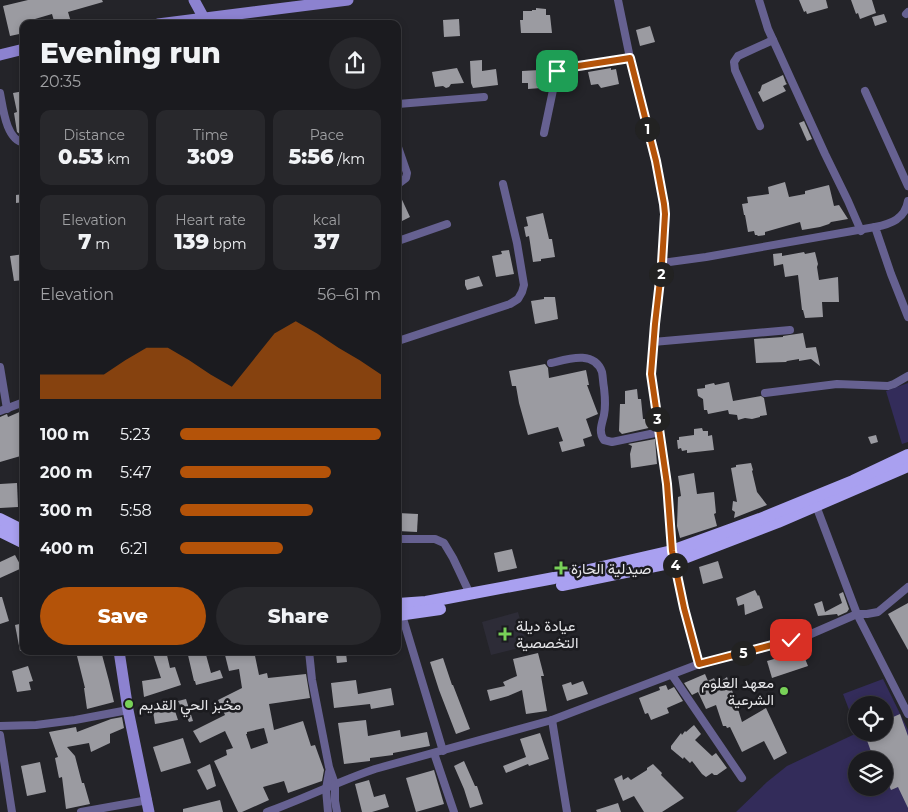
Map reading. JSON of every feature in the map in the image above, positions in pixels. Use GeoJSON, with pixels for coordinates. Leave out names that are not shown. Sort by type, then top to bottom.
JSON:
{"type":"FeatureCollection","features":[{"type":"Feature","properties":{"kind":"main road"},"geometry":{"type":"LineString","coordinates":[[815,502],[853,481],[908,455]]}},
{"type":"Feature","properties":{"kind":"main road"},"geometry":{"type":"LineString","coordinates":[[401,609],[440,609],[673,557],[760,519],[815,502],[908,466]]}},
{"type":"Feature","properties":{"kind":"main road"},"geometry":{"type":"LineString","coordinates":[[0,519],[20,529]]}},
{"type":"Feature","properties":{"kind":"main road"},"geometry":{"type":"LineString","coordinates":[[0,531],[20,541]]}},
{"type":"Feature","properties":{"kind":"main road"},"geometry":{"type":"LineString","coordinates":[[401,608],[426,602],[673,557]]}},
{"type":"Feature","properties":{"kind":"street"},"geometry":{"type":"LineString","coordinates":[[194,0],[205,20],[348,0]]}},
{"type":"Feature","properties":{"kind":"street"},"geometry":{"type":"LineString","coordinates":[[618,0],[630,58],[656,161],[664,204],[662,263],[651,374],[667,484],[673,557],[699,664]]}},
{"type":"Feature","properties":{"kind":"street"},"geometry":{"type":"LineString","coordinates":[[759,0],[768,29],[861,231]]}},
{"type":"Feature","properties":{"kind":"street"},"geometry":{"type":"LineString","coordinates":[[760,126],[735,70],[734,62],[738,56],[773,40]]}},
{"type":"Feature","properties":{"kind":"street"},"geometry":{"type":"LineString","coordinates":[[0,55],[20,50]]}},
{"type":"Feature","properties":{"kind":"street"},"geometry":{"type":"LineString","coordinates":[[544,133],[559,69],[630,58]]}},
{"type":"Feature","properties":{"kind":"street"},"geometry":{"type":"LineString","coordinates":[[865,91],[908,186]]}},
{"type":"Feature","properties":{"kind":"street"},"geometry":{"type":"LineString","coordinates":[[0,93],[5,118],[10,131],[13,138],[20,142]]}},
{"type":"Feature","properties":{"kind":"street"},"geometry":{"type":"LineString","coordinates":[[401,104],[484,97]]}},
{"type":"Feature","properties":{"kind":"street"},"geometry":{"type":"LineString","coordinates":[[401,156],[407,173],[406,178],[401,182]]}},
{"type":"Feature","properties":{"kind":"street"},"geometry":{"type":"LineString","coordinates":[[401,340],[510,304],[518,299],[524,285],[517,243],[503,184]]}},
{"type":"Feature","properties":{"kind":"street"},"geometry":{"type":"LineString","coordinates":[[662,263],[876,228],[897,220],[908,201]]}},
{"type":"Feature","properties":{"kind":"street"},"geometry":{"type":"LineString","coordinates":[[401,241],[447,224]]}},
{"type":"Feature","properties":{"kind":"street"},"geometry":{"type":"LineString","coordinates":[[876,228],[908,317]]}},
{"type":"Feature","properties":{"kind":"street"},"geometry":{"type":"LineString","coordinates":[[653,342],[790,330]]}},
{"type":"Feature","properties":{"kind":"street"},"geometry":{"type":"LineString","coordinates":[[551,363],[581,357],[591,360],[598,366],[602,372],[605,398],[601,428],[601,435],[604,440],[612,442],[660,432]]}},
{"type":"Feature","properties":{"kind":"street"},"geometry":{"type":"LineString","coordinates":[[0,367],[4,410],[20,404]]}},
{"type":"Feature","properties":{"kind":"street"},"geometry":{"type":"LineString","coordinates":[[765,393],[837,384],[888,386],[908,376]]}},
{"type":"Feature","properties":{"kind":"street"},"geometry":{"type":"LineString","coordinates":[[815,502],[857,614],[908,714]]}},
{"type":"Feature","properties":{"kind":"street"},"geometry":{"type":"LineString","coordinates":[[401,539],[435,539],[444,543],[470,594]]}},
{"type":"Feature","properties":{"kind":"street"},"geometry":{"type":"LineString","coordinates":[[267,812],[289,808],[326,788],[375,769],[552,720],[699,664],[811,634],[857,614],[878,612],[908,587]]}},
{"type":"Feature","properties":{"kind":"street"},"geometry":{"type":"LineString","coordinates":[[401,615],[443,751]]}},
{"type":"Feature","properties":{"kind":"street"},"geometry":{"type":"LineString","coordinates":[[81,812],[148,806],[128,710],[120,655]]}},
{"type":"Feature","properties":{"kind":"street"},"geometry":{"type":"LineString","coordinates":[[309,655],[312,680],[329,767],[335,784],[337,812]]}},
{"type":"Feature","properties":{"kind":"street"},"geometry":{"type":"LineString","coordinates":[[672,674],[742,778]]}},
{"type":"Feature","properties":{"kind":"street"},"geometry":{"type":"LineString","coordinates":[[0,726],[36,725],[128,710]]}},
{"type":"Feature","properties":{"kind":"street"},"geometry":{"type":"LineString","coordinates":[[552,720],[567,812]]}},
{"type":"Feature","properties":{"kind":"street"},"geometry":{"type":"LineString","coordinates":[[0,735],[12,812]]}},
{"type":"Feature","properties":{"kind":"street"},"geometry":{"type":"LineString","coordinates":[[434,753],[454,812]]}},
{"type":"Feature","properties":{"kind":"street"},"geometry":{"type":"LineString","coordinates":[[328,812],[326,788],[329,767]]}},
{"type":"Feature","properties":{"kind":"shaded area"},"geometry":{"type":"Polygon","coordinates":[[[908,383],[908,442],[902,444],[886,391],[908,383]]]}},
{"type":"Feature","properties":{"kind":"shaded area","name":"عيادة ديلة التخصصية"},"geometry":{"type":"Polygon","coordinates":[[[518,612],[527,646],[491,655],[482,622],[518,612]]]}},
{"type":"Feature","properties":{"kind":"shaded area"},"geometry":{"type":"Polygon","coordinates":[[[883,679],[891,696],[848,696],[848,707],[843,694],[883,679]]]}},
{"type":"Feature","properties":{"kind":"shaded area"},"geometry":{"type":"Polygon","coordinates":[[[893,699],[908,730],[908,812],[736,812],[767,782],[787,766],[848,737],[848,741],[893,741],[893,699]]]}},
{"type":"Feature","properties":{"kind":"building"},"geometry":{"type":"Polygon","coordinates":[[[28,0],[102,0],[103,2],[68,12],[70,20],[54,20],[52,14],[35,20],[20,20],[20,34],[10,36],[3,6],[28,0]]]}},
{"type":"Feature","properties":{"kind":"building"},"geometry":{"type":"Polygon","coordinates":[[[799,0],[826,0],[828,8],[807,14],[806,11],[804,12],[799,0]]]}},
{"type":"Feature","properties":{"kind":"building"},"geometry":{"type":"Polygon","coordinates":[[[851,0],[872,0],[876,13],[860,19],[851,0]]]}},
{"type":"Feature","properties":{"kind":"building"},"geometry":{"type":"Polygon","coordinates":[[[536,8],[546,9],[546,15],[550,15],[552,33],[521,33],[520,20],[523,20],[523,11],[532,11],[536,10],[536,8]]]}},
{"type":"Feature","properties":{"kind":"building"},"geometry":{"type":"Polygon","coordinates":[[[884,14],[887,22],[875,26],[872,17],[884,14]]]}},
{"type":"Feature","properties":{"kind":"building"},"geometry":{"type":"Polygon","coordinates":[[[459,19],[460,36],[444,37],[443,20],[459,19]]]}},
{"type":"Feature","properties":{"kind":"building"},"geometry":{"type":"Polygon","coordinates":[[[650,26],[655,42],[640,46],[636,30],[650,26]]]}},
{"type":"Feature","properties":{"kind":"building"},"geometry":{"type":"Polygon","coordinates":[[[482,60],[482,71],[496,69],[498,85],[473,88],[470,61],[482,60]]]}},
{"type":"Feature","properties":{"kind":"building"},"geometry":{"type":"Polygon","coordinates":[[[457,68],[464,83],[451,84],[446,88],[443,86],[435,87],[432,72],[457,68]]]}},
{"type":"Feature","properties":{"kind":"building"},"geometry":{"type":"Polygon","coordinates":[[[611,68],[611,70],[616,69],[619,84],[601,88],[598,84],[591,85],[588,72],[611,68]]]}},
{"type":"Feature","properties":{"kind":"building"},"geometry":{"type":"Polygon","coordinates":[[[540,70],[541,88],[528,89],[528,83],[522,83],[522,71],[540,70]]]}},
{"type":"Feature","properties":{"kind":"building"},"geometry":{"type":"Polygon","coordinates":[[[783,75],[787,84],[783,86],[786,91],[763,102],[758,92],[762,85],[783,75]]]}},
{"type":"Feature","properties":{"kind":"building"},"geometry":{"type":"Polygon","coordinates":[[[20,92],[20,134],[17,132],[14,113],[17,112],[13,93],[20,92]]]}},
{"type":"Feature","properties":{"kind":"building"},"geometry":{"type":"Polygon","coordinates":[[[804,121],[812,139],[807,141],[799,123],[804,121]]]}},
{"type":"Feature","properties":{"kind":"building"},"geometry":{"type":"Polygon","coordinates":[[[785,182],[789,197],[805,194],[805,191],[829,185],[834,206],[839,205],[848,219],[802,230],[800,222],[765,232],[765,235],[758,236],[755,235],[754,231],[748,232],[742,204],[748,203],[747,197],[769,194],[768,187],[785,182]]]}},
{"type":"Feature","properties":{"kind":"building"},"geometry":{"type":"Polygon","coordinates":[[[20,194],[20,202],[16,203],[16,195],[20,194]]]}},
{"type":"Feature","properties":{"kind":"building"},"geometry":{"type":"Polygon","coordinates":[[[401,198],[410,217],[401,222],[401,198]]]}},
{"type":"Feature","properties":{"kind":"building"},"geometry":{"type":"Polygon","coordinates":[[[543,213],[549,239],[552,239],[555,257],[533,262],[529,236],[526,237],[524,227],[528,226],[526,217],[543,213]]]}},
{"type":"Feature","properties":{"kind":"building"},"geometry":{"type":"Polygon","coordinates":[[[509,250],[514,274],[496,277],[492,256],[502,254],[501,251],[509,250]]]}},
{"type":"Feature","properties":{"kind":"building"},"geometry":{"type":"Polygon","coordinates":[[[804,252],[805,254],[815,252],[819,280],[838,277],[839,302],[822,302],[823,317],[805,318],[802,310],[798,275],[785,277],[783,264],[774,266],[773,254],[782,253],[782,256],[804,252]]]}},
{"type":"Feature","properties":{"kind":"building"},"geometry":{"type":"Polygon","coordinates":[[[20,255],[20,280],[14,281],[10,256],[20,255]]]}},
{"type":"Feature","properties":{"kind":"building"},"geometry":{"type":"Polygon","coordinates":[[[479,276],[483,286],[467,290],[465,280],[479,276]]]}},
{"type":"Feature","properties":{"kind":"building"},"geometry":{"type":"Polygon","coordinates":[[[544,297],[555,297],[558,319],[535,324],[531,301],[544,299],[544,297]]]}},
{"type":"Feature","properties":{"kind":"building"},"geometry":{"type":"Polygon","coordinates":[[[803,333],[806,348],[816,347],[820,366],[811,359],[756,363],[754,339],[783,337],[803,333]]]}},
{"type":"Feature","properties":{"kind":"building"},"geometry":{"type":"Polygon","coordinates":[[[545,364],[548,368],[549,378],[586,370],[589,385],[587,385],[598,414],[586,419],[592,436],[583,439],[585,446],[562,452],[559,442],[563,441],[558,427],[528,435],[516,386],[512,386],[509,371],[545,364]]]}},
{"type":"Feature","properties":{"kind":"building"},"geometry":{"type":"Polygon","coordinates":[[[729,382],[733,401],[761,396],[764,398],[767,415],[738,420],[737,415],[729,414],[728,410],[708,414],[707,410],[704,410],[703,399],[698,396],[697,389],[705,388],[705,385],[714,383],[715,385],[729,382]]]}},
{"type":"Feature","properties":{"kind":"building"},"geometry":{"type":"Polygon","coordinates":[[[637,389],[638,399],[641,399],[643,419],[652,419],[653,427],[622,434],[619,431],[620,404],[625,404],[625,391],[637,389]]]}},
{"type":"Feature","properties":{"kind":"building"},"geometry":{"type":"Polygon","coordinates":[[[20,412],[20,456],[0,462],[0,417],[7,414],[8,417],[20,412]]]}},
{"type":"Feature","properties":{"kind":"building"},"geometry":{"type":"Polygon","coordinates":[[[702,428],[703,431],[708,431],[708,436],[712,435],[714,450],[687,453],[687,450],[682,451],[681,448],[678,449],[677,440],[679,440],[679,437],[694,435],[694,429],[702,428]]]}},
{"type":"Feature","properties":{"kind":"building"},"geometry":{"type":"Polygon","coordinates":[[[876,435],[878,442],[871,444],[868,437],[876,435]]]}},
{"type":"Feature","properties":{"kind":"building"},"geometry":{"type":"Polygon","coordinates":[[[655,439],[657,464],[631,468],[630,454],[632,446],[628,444],[655,439]]]}},
{"type":"Feature","properties":{"kind":"building"},"geometry":{"type":"Polygon","coordinates":[[[751,463],[757,492],[767,505],[734,518],[735,512],[732,510],[733,501],[737,502],[731,468],[736,467],[736,465],[751,463]]]}},
{"type":"Feature","properties":{"kind":"building"},"geometry":{"type":"Polygon","coordinates":[[[694,473],[697,494],[714,492],[716,513],[714,514],[717,526],[680,538],[677,526],[678,497],[681,496],[678,476],[694,473]]]}},
{"type":"Feature","properties":{"kind":"building"},"geometry":{"type":"Polygon","coordinates":[[[17,483],[18,507],[0,508],[0,484],[17,483]]]}},
{"type":"Feature","properties":{"kind":"building"},"geometry":{"type":"Polygon","coordinates":[[[401,513],[418,514],[417,532],[401,531],[401,513]]]}},
{"type":"Feature","properties":{"kind":"building"},"geometry":{"type":"Polygon","coordinates":[[[512,549],[517,568],[498,572],[494,553],[512,549]]]}},
{"type":"Feature","properties":{"kind":"building"},"geometry":{"type":"Polygon","coordinates":[[[15,555],[20,564],[20,569],[0,578],[0,562],[15,555]]]}},
{"type":"Feature","properties":{"kind":"building"},"geometry":{"type":"Polygon","coordinates":[[[718,561],[723,578],[703,584],[699,567],[718,561]]]}},
{"type":"Feature","properties":{"kind":"building"},"geometry":{"type":"Polygon","coordinates":[[[755,590],[759,595],[763,608],[745,615],[744,604],[738,606],[736,598],[755,590]]]}},
{"type":"Feature","properties":{"kind":"building"},"geometry":{"type":"Polygon","coordinates":[[[843,592],[849,609],[847,612],[838,616],[837,614],[818,616],[814,604],[822,601],[825,612],[842,603],[839,594],[843,592]]]}},
{"type":"Feature","properties":{"kind":"building"},"geometry":{"type":"Polygon","coordinates":[[[0,597],[2,597],[9,621],[0,624],[0,597]]]}},
{"type":"Feature","properties":{"kind":"building"},"geometry":{"type":"Polygon","coordinates":[[[908,603],[908,650],[888,614],[908,603]]]}},
{"type":"Feature","properties":{"kind":"building"},"geometry":{"type":"Polygon","coordinates":[[[20,624],[20,651],[15,625],[20,624]]]}},
{"type":"Feature","properties":{"kind":"building"},"geometry":{"type":"Polygon","coordinates":[[[802,651],[808,666],[772,678],[767,661],[802,651]]]}},
{"type":"Feature","properties":{"kind":"building"},"geometry":{"type":"Polygon","coordinates":[[[538,653],[544,676],[541,676],[547,711],[526,714],[522,690],[490,701],[487,690],[505,686],[503,682],[517,676],[513,659],[538,653]]]}},
{"type":"Feature","properties":{"kind":"building"},"geometry":{"type":"Polygon","coordinates":[[[102,655],[114,702],[87,709],[85,688],[77,656],[102,655]]]}},
{"type":"Feature","properties":{"kind":"building"},"geometry":{"type":"Polygon","coordinates":[[[153,655],[167,655],[170,668],[175,667],[181,685],[144,697],[142,681],[161,678],[153,655]]]}},
{"type":"Feature","properties":{"kind":"building"},"geometry":{"type":"Polygon","coordinates":[[[188,655],[206,655],[211,673],[220,670],[223,678],[196,685],[188,655]]]}},
{"type":"Feature","properties":{"kind":"building"},"geometry":{"type":"Polygon","coordinates":[[[225,655],[255,655],[259,675],[267,673],[268,678],[306,674],[310,698],[269,704],[274,730],[303,721],[311,746],[315,745],[324,770],[322,781],[288,793],[284,781],[263,787],[269,800],[242,812],[238,812],[214,761],[227,755],[226,750],[233,748],[225,731],[200,743],[193,731],[225,715],[218,700],[242,688],[239,669],[229,671],[225,655]],[[264,728],[247,732],[251,749],[268,743],[264,728]]]}},
{"type":"Feature","properties":{"kind":"building"},"geometry":{"type":"Polygon","coordinates":[[[336,655],[346,655],[347,662],[337,663],[336,655]]]}},
{"type":"Feature","properties":{"kind":"building"},"geometry":{"type":"Polygon","coordinates":[[[443,658],[470,729],[456,734],[430,662],[443,658]]]}},
{"type":"Feature","properties":{"kind":"building"},"geometry":{"type":"Polygon","coordinates":[[[28,666],[33,681],[29,682],[31,690],[17,692],[12,671],[28,666]]]}},
{"type":"Feature","properties":{"kind":"building"},"geometry":{"type":"Polygon","coordinates":[[[705,674],[708,681],[714,678],[717,684],[727,677],[742,722],[766,708],[787,753],[774,760],[764,741],[742,752],[730,727],[723,726],[716,705],[706,709],[698,692],[692,695],[684,683],[705,674]]]}},
{"type":"Feature","properties":{"kind":"building"},"geometry":{"type":"Polygon","coordinates":[[[356,680],[358,694],[391,688],[394,705],[371,709],[370,704],[334,708],[331,683],[356,680]]]}},
{"type":"Feature","properties":{"kind":"building"},"geometry":{"type":"Polygon","coordinates":[[[583,681],[588,694],[567,701],[562,685],[571,682],[572,685],[583,681]]]}},
{"type":"Feature","properties":{"kind":"building"},"geometry":{"type":"Polygon","coordinates":[[[666,685],[668,690],[674,687],[683,701],[667,708],[669,713],[651,720],[648,713],[645,714],[639,698],[660,690],[659,687],[666,685]]]}},
{"type":"Feature","properties":{"kind":"building"},"geometry":{"type":"Polygon","coordinates":[[[186,699],[193,721],[189,722],[178,701],[186,699]]]}},
{"type":"Feature","properties":{"kind":"building"},"geometry":{"type":"Polygon","coordinates":[[[172,702],[178,720],[155,724],[152,705],[172,702]]]}},
{"type":"Feature","properties":{"kind":"building"},"geometry":{"type":"Polygon","coordinates":[[[900,714],[908,736],[908,808],[898,787],[893,789],[893,751],[871,751],[867,741],[893,741],[893,717],[900,714]]]}},
{"type":"Feature","properties":{"kind":"building"},"geometry":{"type":"Polygon","coordinates":[[[122,717],[124,728],[110,734],[110,743],[91,752],[89,743],[67,747],[75,756],[90,804],[66,809],[62,777],[59,778],[55,758],[58,757],[49,732],[76,727],[77,732],[111,719],[122,717]]]}},
{"type":"Feature","properties":{"kind":"building"},"geometry":{"type":"Polygon","coordinates":[[[366,720],[368,736],[400,730],[401,737],[427,732],[430,746],[393,753],[393,755],[370,758],[370,761],[344,764],[338,723],[366,720]]]}},
{"type":"Feature","properties":{"kind":"building"},"geometry":{"type":"Polygon","coordinates":[[[694,725],[701,734],[695,740],[712,756],[716,753],[727,768],[717,775],[712,773],[706,777],[692,761],[690,763],[684,757],[683,759],[671,749],[671,746],[681,733],[682,735],[694,725]]]}},
{"type":"Feature","properties":{"kind":"building"},"geometry":{"type":"Polygon","coordinates":[[[540,733],[549,759],[529,766],[528,764],[506,773],[503,766],[526,757],[520,739],[540,733]]]}},
{"type":"Feature","properties":{"kind":"building"},"geometry":{"type":"Polygon","coordinates":[[[183,738],[191,763],[161,772],[153,747],[183,738]]]}},
{"type":"Feature","properties":{"kind":"building"},"geometry":{"type":"Polygon","coordinates":[[[464,761],[475,786],[477,786],[483,804],[470,808],[454,766],[464,761]]]}},
{"type":"Feature","properties":{"kind":"building"},"geometry":{"type":"Polygon","coordinates":[[[40,762],[46,792],[27,796],[21,766],[40,762]]]}},
{"type":"Feature","properties":{"kind":"building"},"geometry":{"type":"Polygon","coordinates":[[[210,764],[216,786],[207,790],[197,770],[210,764]]]}},
{"type":"Feature","properties":{"kind":"building"},"geometry":{"type":"Polygon","coordinates":[[[653,764],[684,798],[662,812],[644,812],[634,796],[623,801],[614,779],[622,775],[623,780],[628,777],[631,780],[653,764]]]}},
{"type":"Feature","properties":{"kind":"building"},"geometry":{"type":"Polygon","coordinates":[[[434,770],[444,804],[416,812],[406,778],[434,770]]]}},
{"type":"Feature","properties":{"kind":"building"},"geometry":{"type":"Polygon","coordinates":[[[369,780],[374,797],[385,794],[389,807],[372,812],[362,812],[355,784],[369,780]]]}},
{"type":"Feature","properties":{"kind":"building"},"geometry":{"type":"Polygon","coordinates":[[[220,800],[223,812],[183,812],[183,809],[220,800]]]}},
{"type":"Feature","properties":{"kind":"building"},"geometry":{"type":"Polygon","coordinates":[[[618,803],[621,812],[597,812],[596,810],[618,803]]]}},
{"type":"Feature","properties":{"kind":"place","name":"صيدلية الحارة"},"geometry":{"type":"Point","coordinates":[561,568]}},
{"type":"Feature","properties":{"kind":"place","name":"عيادة ديلة التخصصية"},"geometry":{"type":"Point","coordinates":[505,634]}},
{"type":"Feature","properties":{"kind":"place","name":"معهد العلوم الشرعية"},"geometry":{"type":"Point","coordinates":[784,691]}},
{"type":"Feature","properties":{"kind":"place","name":"مخبز الحي القديم"},"geometry":{"type":"Point","coordinates":[129,704]}},
{"type":"Feature","properties":{"kind":"route"},"geometry":{"type":"LineString","coordinates":[[557,71],[559,69],[630,58],[656,161],[665,214],[651,374],[667,484],[672,551],[684,608],[699,664],[791,640]]}}]}
